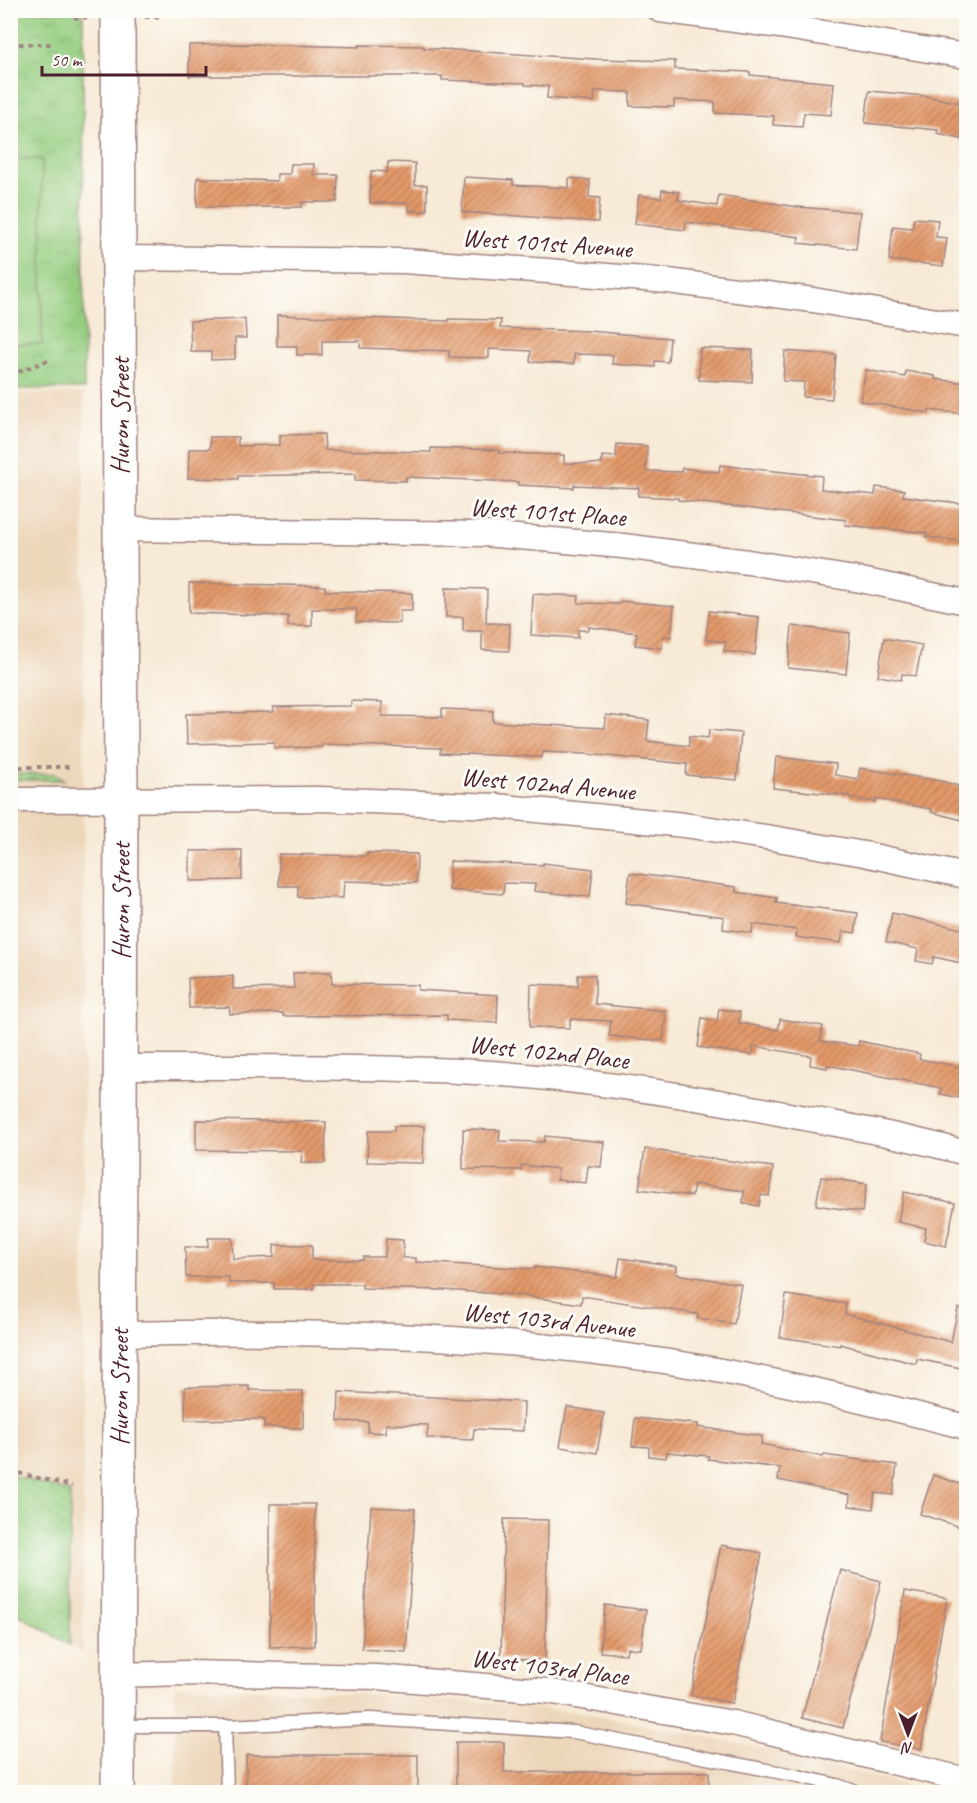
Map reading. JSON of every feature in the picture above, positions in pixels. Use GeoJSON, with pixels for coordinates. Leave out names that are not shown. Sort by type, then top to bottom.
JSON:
{"type":"FeatureCollection","features":[{"type":"Feature","properties":{"kind":"main road","name":"Huron Street"},"geometry":{"type":"LineString","coordinates":[[118,10],[121,799],[118,1792]]}},
{"type":"Feature","properties":{"kind":"street"},"geometry":{"type":"LineString","coordinates":[[660,10],[966,56]]}},
{"type":"Feature","properties":{"kind":"street","name":"West 101st Avenue"},"geometry":{"type":"LineString","coordinates":[[119,258],[404,261],[548,270],[668,281],[802,299],[966,326]]}},
{"type":"Feature","properties":{"kind":"street","name":"West 101st Place"},"geometry":{"type":"LineString","coordinates":[[120,530],[496,535],[623,546],[748,562],[861,580],[966,602]]}},
{"type":"Feature","properties":{"kind":"street","name":"West 102nd Avenue"},"geometry":{"type":"LineString","coordinates":[[10,800],[318,799],[496,806],[684,825],[772,838],[864,854],[966,876]]}},
{"type":"Feature","properties":{"kind":"street","name":"West 102nd Place"},"geometry":{"type":"LineString","coordinates":[[120,1066],[435,1070],[543,1078],[736,1105],[856,1128],[966,1153]]}},
{"type":"Feature","properties":{"kind":"street","name":"West 103rd Avenue"},"geometry":{"type":"LineString","coordinates":[[119,1335],[223,1332],[385,1335],[495,1341],[670,1362],[857,1399],[966,1427]]}},
{"type":"Feature","properties":{"kind":"street","name":"West 103rd Place"},"geometry":{"type":"LineString","coordinates":[[118,1675],[186,1672],[377,1677],[547,1691],[733,1723],[966,1780]]}},
{"type":"Feature","properties":{"kind":"lane"},"geometry":{"type":"LineString","coordinates":[[118,1726],[225,1726],[371,1719],[574,1732],[776,1772],[837,1785],[857,1792]]}},
{"type":"Feature","properties":{"kind":"lane"},"geometry":{"type":"LineString","coordinates":[[225,1726],[227,1792]]}},
{"type":"Feature","properties":{"kind":"path"},"geometry":{"type":"LineString","coordinates":[[162,10],[162,17]]}},
{"type":"Feature","properties":{"kind":"path"},"geometry":{"type":"LineString","coordinates":[[74,18],[79,11]]}},
{"type":"Feature","properties":{"kind":"path"},"geometry":{"type":"LineString","coordinates":[[10,44],[55,44]]}},
{"type":"Feature","properties":{"kind":"path"},"geometry":{"type":"LineString","coordinates":[[10,375],[52,359]]}},
{"type":"Feature","properties":{"kind":"path"},"geometry":{"type":"LineString","coordinates":[[10,767],[72,767]]}},
{"type":"Feature","properties":{"kind":"path"},"geometry":{"type":"LineString","coordinates":[[10,1471],[72,1486]]}},
{"type":"Feature","properties":{"kind":"shaded area"},"geometry":{"type":"Polygon","coordinates":[[[11,393],[84,393],[83,1654],[11,1611],[11,393]]]}},
{"type":"Feature","properties":{"kind":"shaded area"},"geometry":{"type":"Polygon","coordinates":[[[175,1686],[342,1693],[490,1703],[584,1713],[781,1752],[929,1792],[175,1792],[175,1686]]]}},
{"type":"Feature","properties":{"kind":"green space"},"geometry":{"type":"Polygon","coordinates":[[[10,11],[83,11],[84,389],[11,389],[10,11]]]}},
{"type":"Feature","properties":{"kind":"green space"},"geometry":{"type":"Polygon","coordinates":[[[11,159],[42,159],[42,344],[11,344],[11,159]]]}},
{"type":"Feature","properties":{"kind":"green space"},"geometry":{"type":"Polygon","coordinates":[[[11,774],[56,774],[64,780],[11,780],[11,774]]]}},
{"type":"Feature","properties":{"kind":"green space"},"geometry":{"type":"Polygon","coordinates":[[[11,1475],[70,1492],[70,1645],[11,1610],[11,1475]]]}},
{"type":"Feature","properties":{"kind":"building"},"geometry":{"type":"Polygon","coordinates":[[[189,45],[424,46],[424,48],[596,59],[675,61],[675,69],[750,72],[750,75],[834,83],[831,115],[804,113],[802,127],[773,125],[774,116],[715,113],[715,102],[674,100],[674,107],[630,106],[630,92],[595,91],[594,102],[547,98],[548,86],[442,80],[442,76],[189,76],[189,45]]]}},
{"type":"Feature","properties":{"kind":"building"},"geometry":{"type":"Polygon","coordinates":[[[869,91],[926,96],[966,104],[966,140],[937,134],[938,130],[865,123],[869,91]]]}},
{"type":"Feature","properties":{"kind":"building"},"geometry":{"type":"Polygon","coordinates":[[[388,162],[415,163],[415,185],[427,185],[427,211],[409,211],[409,203],[370,203],[371,171],[387,172],[388,162]]]}},
{"type":"Feature","properties":{"kind":"building"},"geometry":{"type":"Polygon","coordinates":[[[291,164],[314,164],[313,175],[338,175],[337,202],[302,202],[302,207],[197,207],[197,178],[277,181],[277,174],[290,174],[291,164]]]}},
{"type":"Feature","properties":{"kind":"building"},"geometry":{"type":"Polygon","coordinates":[[[464,177],[513,180],[513,185],[569,188],[569,178],[590,180],[589,197],[600,198],[598,222],[462,212],[464,177]]]}},
{"type":"Feature","properties":{"kind":"building"},"geometry":{"type":"Polygon","coordinates":[[[662,190],[679,192],[678,200],[717,206],[719,195],[798,207],[860,212],[856,249],[798,243],[799,237],[686,222],[685,230],[635,224],[639,195],[661,198],[662,190]]]}},
{"type":"Feature","properties":{"kind":"building"},"geometry":{"type":"Polygon","coordinates":[[[914,218],[938,220],[936,237],[947,238],[943,266],[889,260],[893,226],[912,228],[914,218]]]}},
{"type":"Feature","properties":{"kind":"building"},"geometry":{"type":"Polygon","coordinates":[[[277,315],[449,321],[449,319],[501,320],[500,328],[588,331],[670,338],[668,362],[655,361],[655,367],[612,364],[613,355],[574,354],[574,364],[530,362],[531,351],[489,349],[489,358],[449,357],[449,351],[360,348],[360,341],[322,341],[322,355],[297,355],[297,346],[277,346],[277,315]]]}},
{"type":"Feature","properties":{"kind":"building"},"geometry":{"type":"Polygon","coordinates":[[[245,319],[246,338],[235,338],[235,359],[211,360],[211,352],[191,352],[190,321],[245,319]]]}},
{"type":"Feature","properties":{"kind":"building"},"geometry":{"type":"Polygon","coordinates":[[[700,348],[753,350],[752,382],[699,380],[700,348]]]}},
{"type":"Feature","properties":{"kind":"building"},"geometry":{"type":"Polygon","coordinates":[[[785,351],[836,355],[832,399],[803,397],[804,382],[783,381],[785,351]]]}},
{"type":"Feature","properties":{"kind":"building"},"geometry":{"type":"Polygon","coordinates":[[[866,370],[905,377],[906,371],[935,376],[935,379],[966,383],[966,414],[929,410],[929,413],[860,401],[866,370]]]}},
{"type":"Feature","properties":{"kind":"building"},"geometry":{"type":"Polygon","coordinates":[[[324,434],[325,450],[431,452],[431,448],[499,450],[499,453],[564,455],[564,463],[602,464],[602,456],[616,457],[617,444],[647,446],[646,471],[681,472],[682,468],[719,472],[720,465],[822,476],[821,489],[875,495],[876,487],[904,490],[903,496],[966,504],[966,542],[926,537],[927,533],[845,525],[846,520],[678,500],[678,498],[638,496],[639,488],[574,485],[574,488],[518,485],[518,482],[406,477],[406,481],[355,480],[355,474],[238,476],[238,479],[188,478],[189,449],[210,449],[210,437],[238,437],[238,446],[280,445],[280,435],[324,434]]]}},
{"type":"Feature","properties":{"kind":"building"},"geometry":{"type":"Polygon","coordinates":[[[189,583],[325,586],[325,591],[412,593],[412,611],[400,611],[400,623],[356,622],[357,609],[312,609],[312,626],[288,626],[288,616],[189,613],[189,583]]]}},
{"type":"Feature","properties":{"kind":"building"},"geometry":{"type":"Polygon","coordinates":[[[446,588],[487,589],[486,623],[510,624],[509,651],[482,650],[482,631],[463,631],[463,617],[446,617],[446,588]]]}},
{"type":"Feature","properties":{"kind":"building"},"geometry":{"type":"Polygon","coordinates":[[[533,594],[579,596],[578,603],[620,604],[621,601],[674,606],[671,637],[663,636],[662,648],[635,645],[637,633],[589,627],[589,630],[578,630],[578,638],[531,635],[533,594]]]}},
{"type":"Feature","properties":{"kind":"building"},"geometry":{"type":"Polygon","coordinates":[[[709,611],[759,617],[755,655],[724,651],[726,642],[706,640],[709,611]]]}},
{"type":"Feature","properties":{"kind":"building"},"geometry":{"type":"Polygon","coordinates":[[[792,626],[850,633],[846,674],[788,668],[792,626]]]}},
{"type":"Feature","properties":{"kind":"building"},"geometry":{"type":"Polygon","coordinates":[[[884,638],[922,645],[916,676],[902,674],[901,680],[878,676],[884,638]]]}},
{"type":"Feature","properties":{"kind":"building"},"geometry":{"type":"Polygon","coordinates":[[[351,701],[382,702],[382,716],[442,717],[442,709],[493,711],[493,722],[605,728],[606,715],[649,720],[647,741],[689,746],[689,736],[708,738],[709,730],[741,733],[737,780],[686,775],[687,764],[586,754],[543,752],[542,757],[440,753],[441,748],[322,744],[322,747],[274,748],[274,742],[187,744],[186,714],[274,712],[273,707],[351,706],[351,701]]]}},
{"type":"Feature","properties":{"kind":"building"},"geometry":{"type":"Polygon","coordinates":[[[776,757],[836,764],[835,775],[858,779],[860,768],[941,781],[966,788],[966,821],[931,812],[932,809],[876,799],[875,802],[850,798],[850,796],[773,788],[776,757]]]}},
{"type":"Feature","properties":{"kind":"building"},"geometry":{"type":"Polygon","coordinates":[[[242,850],[242,880],[190,881],[190,851],[242,850]]]}},
{"type":"Feature","properties":{"kind":"building"},"geometry":{"type":"Polygon","coordinates":[[[367,853],[417,854],[416,883],[344,881],[343,898],[298,897],[298,886],[279,886],[279,854],[367,856],[367,853]]]}},
{"type":"Feature","properties":{"kind":"building"},"geometry":{"type":"Polygon","coordinates":[[[450,861],[543,865],[543,863],[593,869],[590,897],[534,891],[535,884],[504,883],[503,894],[449,890],[450,861]]]}},
{"type":"Feature","properties":{"kind":"building"},"geometry":{"type":"Polygon","coordinates":[[[630,873],[736,887],[736,892],[777,898],[776,903],[858,913],[855,933],[843,931],[841,943],[796,937],[797,930],[753,924],[752,933],[723,929],[724,917],[626,903],[630,873]]]}},
{"type":"Feature","properties":{"kind":"building"},"geometry":{"type":"Polygon","coordinates":[[[892,913],[966,930],[966,964],[934,957],[932,964],[916,961],[918,949],[886,942],[892,913]]]}},
{"type":"Feature","properties":{"kind":"building"},"geometry":{"type":"Polygon","coordinates":[[[331,972],[332,984],[418,985],[418,990],[498,995],[497,1023],[447,1020],[447,1015],[283,1016],[283,1013],[230,1014],[229,1007],[189,1008],[188,978],[233,976],[233,989],[294,988],[293,973],[331,972]]]}},
{"type":"Feature","properties":{"kind":"building"},"geometry":{"type":"Polygon","coordinates":[[[578,975],[595,975],[595,1004],[666,1011],[663,1041],[609,1036],[611,1021],[570,1019],[570,1028],[530,1027],[531,984],[578,986],[578,975]]]}},
{"type":"Feature","properties":{"kind":"building"},"geometry":{"type":"Polygon","coordinates":[[[719,1009],[740,1012],[739,1023],[778,1030],[780,1019],[823,1026],[820,1041],[858,1046],[859,1041],[920,1054],[919,1059],[966,1068],[966,1099],[940,1094],[941,1088],[827,1065],[827,1068],[810,1065],[811,1056],[754,1046],[752,1055],[698,1047],[702,1018],[717,1021],[719,1009]]]}},
{"type":"Feature","properties":{"kind":"building"},"geometry":{"type":"Polygon","coordinates":[[[196,1120],[326,1122],[325,1163],[301,1163],[302,1151],[196,1150],[196,1120]]]}},
{"type":"Feature","properties":{"kind":"building"},"geometry":{"type":"Polygon","coordinates":[[[394,1126],[424,1126],[423,1163],[367,1162],[368,1131],[394,1131],[394,1126]]]}},
{"type":"Feature","properties":{"kind":"building"},"geometry":{"type":"Polygon","coordinates":[[[463,1129],[500,1130],[499,1141],[544,1142],[545,1136],[604,1142],[601,1167],[588,1166],[586,1183],[557,1180],[558,1169],[521,1165],[521,1170],[463,1169],[463,1129]]]}},
{"type":"Feature","properties":{"kind":"building"},"geometry":{"type":"Polygon","coordinates":[[[645,1149],[773,1167],[769,1196],[761,1195],[759,1206],[743,1203],[744,1191],[694,1184],[692,1196],[639,1189],[645,1149]]]}},
{"type":"Feature","properties":{"kind":"building"},"geometry":{"type":"Polygon","coordinates":[[[821,1177],[867,1184],[862,1212],[816,1205],[821,1177]]]}},
{"type":"Feature","properties":{"kind":"building"},"geometry":{"type":"Polygon","coordinates":[[[904,1192],[955,1203],[946,1246],[924,1241],[926,1228],[898,1222],[904,1192]]]}},
{"type":"Feature","properties":{"kind":"building"},"geometry":{"type":"Polygon","coordinates":[[[208,1238],[232,1238],[233,1259],[274,1257],[274,1245],[312,1245],[312,1260],[363,1260],[363,1257],[385,1257],[386,1239],[403,1240],[403,1258],[416,1258],[416,1262],[534,1269],[535,1267],[617,1277],[620,1258],[677,1266],[676,1274],[741,1284],[734,1324],[697,1318],[698,1314],[582,1296],[581,1304],[531,1296],[443,1290],[362,1288],[362,1284],[314,1284],[314,1289],[274,1289],[274,1283],[229,1283],[229,1277],[186,1277],[185,1247],[208,1247],[208,1238]]]}},
{"type":"Feature","properties":{"kind":"building"},"geometry":{"type":"Polygon","coordinates":[[[786,1295],[846,1304],[845,1314],[951,1342],[958,1308],[966,1309],[966,1369],[917,1359],[916,1364],[840,1344],[840,1346],[780,1337],[786,1295]]]}},
{"type":"Feature","properties":{"kind":"building"},"geometry":{"type":"Polygon","coordinates":[[[249,1386],[249,1390],[303,1391],[303,1428],[264,1427],[264,1419],[185,1420],[185,1387],[249,1386]]]}},
{"type":"Feature","properties":{"kind":"building"},"geometry":{"type":"Polygon","coordinates":[[[339,1392],[524,1402],[523,1431],[474,1429],[473,1440],[427,1438],[428,1425],[386,1424],[386,1433],[368,1432],[368,1422],[338,1421],[339,1392]]]}},
{"type":"Feature","properties":{"kind":"building"},"geometry":{"type":"Polygon","coordinates":[[[567,1407],[604,1413],[597,1453],[560,1447],[567,1407]]]}},
{"type":"Feature","properties":{"kind":"building"},"geometry":{"type":"Polygon","coordinates":[[[635,1418],[698,1424],[697,1427],[762,1436],[761,1444],[823,1457],[824,1455],[897,1465],[893,1495],[875,1493],[873,1509],[849,1506],[850,1495],[778,1480],[780,1468],[708,1459],[709,1456],[667,1452],[666,1458],[649,1456],[649,1447],[632,1446],[635,1418]]]}},
{"type":"Feature","properties":{"kind":"building"},"geometry":{"type":"Polygon","coordinates":[[[933,1475],[966,1486],[966,1529],[920,1514],[933,1475]]]}},
{"type":"Feature","properties":{"kind":"building"},"geometry":{"type":"Polygon","coordinates":[[[270,1504],[315,1504],[315,1646],[270,1647],[270,1504]]]}},
{"type":"Feature","properties":{"kind":"building"},"geometry":{"type":"Polygon","coordinates":[[[371,1507],[415,1509],[406,1652],[362,1649],[371,1507]]]}},
{"type":"Feature","properties":{"kind":"building"},"geometry":{"type":"Polygon","coordinates":[[[504,1519],[548,1520],[545,1660],[501,1659],[504,1519]]]}},
{"type":"Feature","properties":{"kind":"building"},"geometry":{"type":"Polygon","coordinates":[[[721,1545],[762,1553],[732,1703],[691,1695],[721,1545]]]}},
{"type":"Feature","properties":{"kind":"building"},"geometry":{"type":"Polygon","coordinates":[[[840,1570],[881,1581],[843,1728],[802,1718],[840,1570]]]}},
{"type":"Feature","properties":{"kind":"building"},"geometry":{"type":"Polygon","coordinates":[[[905,1591],[947,1598],[921,1749],[880,1742],[905,1591]]]}},
{"type":"Feature","properties":{"kind":"building"},"geometry":{"type":"Polygon","coordinates":[[[605,1605],[646,1610],[641,1649],[627,1648],[626,1654],[600,1652],[605,1605]]]}},
{"type":"Feature","properties":{"kind":"building"},"geometry":{"type":"Polygon","coordinates":[[[456,1742],[504,1742],[504,1772],[709,1772],[709,1792],[456,1792],[456,1742]]]}},
{"type":"Feature","properties":{"kind":"building"},"geometry":{"type":"Polygon","coordinates":[[[246,1755],[418,1755],[418,1792],[246,1792],[246,1755]]]}}]}
